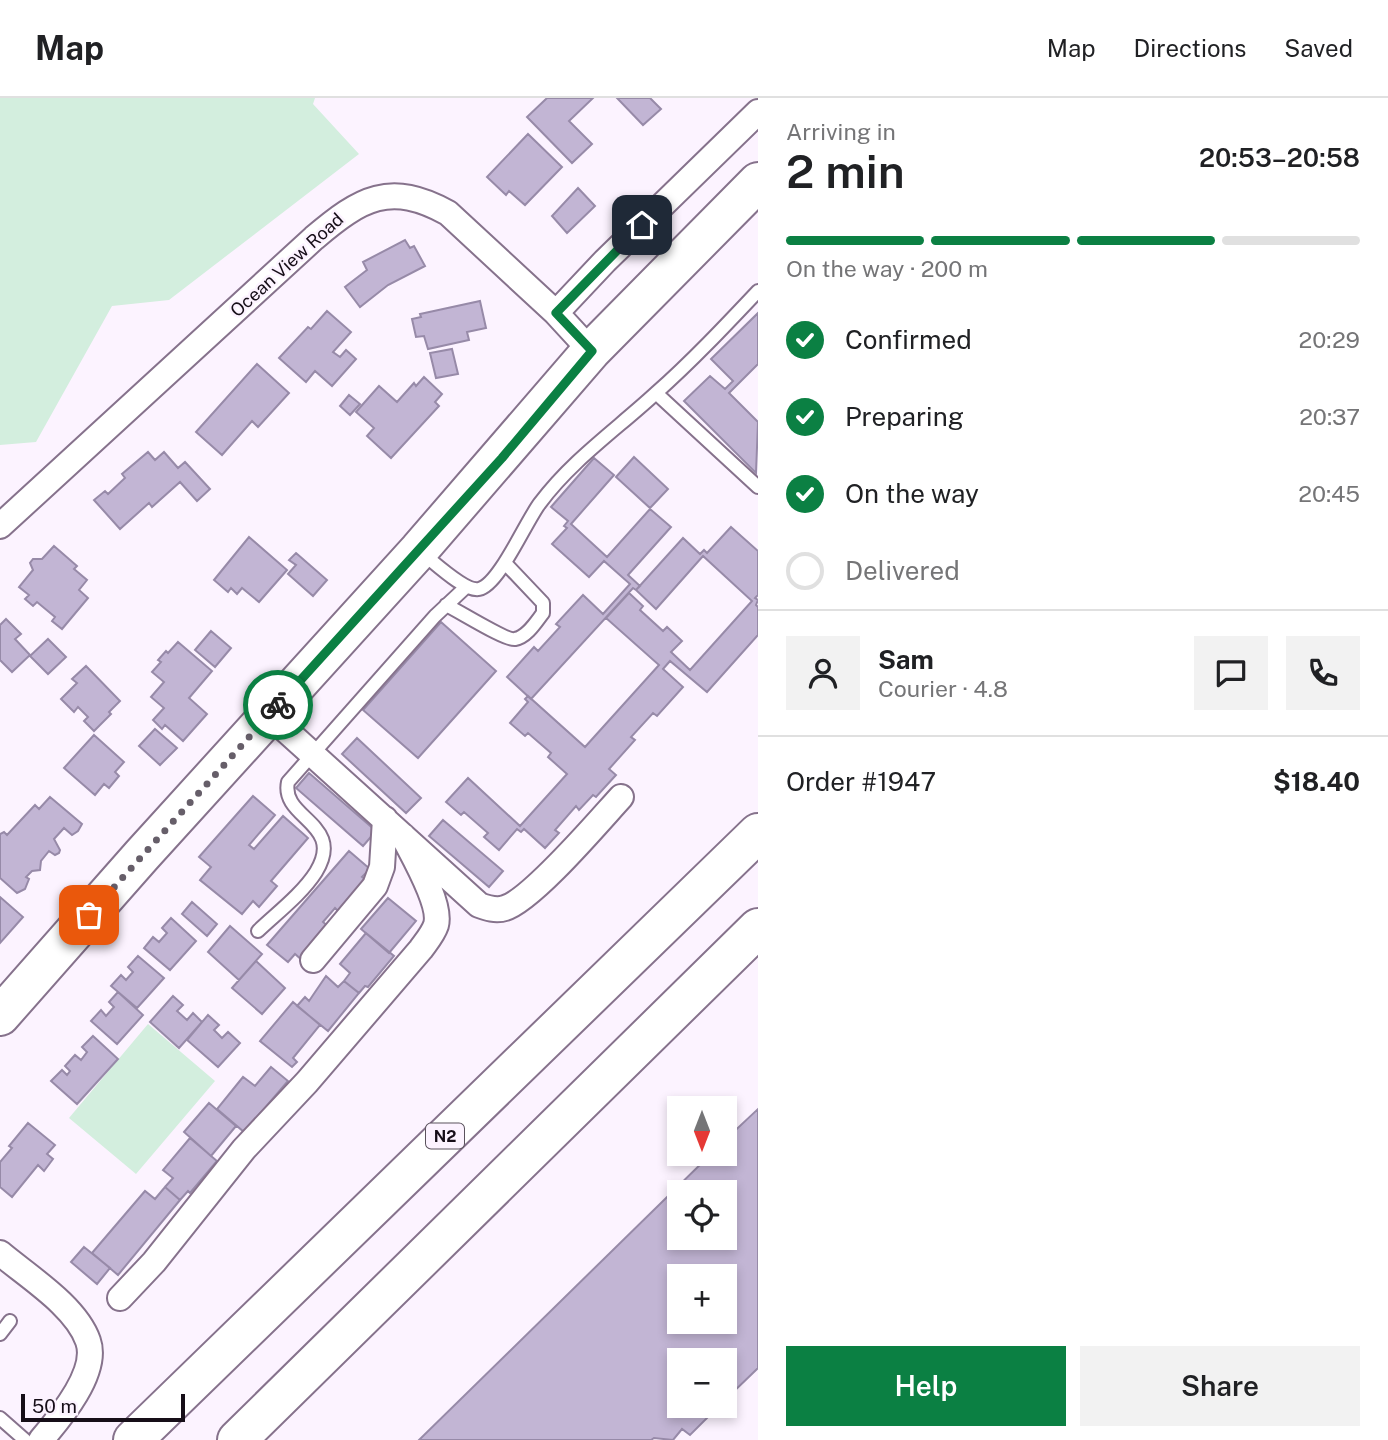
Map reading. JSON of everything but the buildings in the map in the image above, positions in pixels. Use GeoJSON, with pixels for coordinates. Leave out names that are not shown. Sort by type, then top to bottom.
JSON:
{"type":"FeatureCollection","features":[{"type":"Feature","properties":{"kind":"main road"},"geometry":{"type":"LineString","coordinates":[[0,1016],[133,865],[419,551],[592,351],[758,182]]}},
{"type":"Feature","properties":{"kind":"main road","name":"N2"},"geometry":{"type":"LineString","coordinates":[[132,1440],[758,833]]}},
{"type":"Feature","properties":{"kind":"main road"},"geometry":{"type":"LineString","coordinates":[[237,1440],[758,928]]}},
{"type":"Feature","properties":{"kind":"street"},"geometry":{"type":"LineString","coordinates":[[556,313],[605,261],[758,112]]}},
{"type":"Feature","properties":{"kind":"street","name":"Ocean View Road"},"geometry":{"type":"LineString","coordinates":[[0,526],[314,238],[340,216],[378,197],[405,196],[429,202],[448,213],[556,313],[592,351]]}},
{"type":"Feature","properties":{"kind":"street"},"geometry":{"type":"LineString","coordinates":[[269,715],[479,905],[488,908],[507,908],[530,893],[621,797]]}},
{"type":"Feature","properties":{"kind":"street"},"geometry":{"type":"LineString","coordinates":[[313,960],[376,886],[382,867],[385,819]]}},
{"type":"Feature","properties":{"kind":"street"},"geometry":{"type":"LineString","coordinates":[[120,1298],[154,1262],[244,1149],[307,1082],[404,970],[435,927],[437,919],[432,896],[404,836]]}},
{"type":"Feature","properties":{"kind":"street"},"geometry":{"type":"LineString","coordinates":[[0,1253],[59,1302],[77,1322],[89,1342],[84,1381],[41,1440]]}},
{"type":"Feature","properties":{"kind":"lane"},"geometry":{"type":"LineString","coordinates":[[419,551],[467,587],[479,590],[486,587],[505,563],[540,502],[573,466],[656,393],[758,291]]}},
{"type":"Feature","properties":{"kind":"lane"},"geometry":{"type":"LineString","coordinates":[[656,393],[758,487]]}},
{"type":"Feature","properties":{"kind":"lane"},"geometry":{"type":"LineString","coordinates":[[446,605],[500,636],[512,640],[522,637],[543,613],[543,603],[505,563]]}},
{"type":"Feature","properties":{"kind":"lane"},"geometry":{"type":"LineString","coordinates":[[258,931],[299,892],[315,873],[322,859],[321,835],[313,823],[290,803],[286,790],[288,782],[446,605],[467,587]]}},
{"type":"Feature","properties":{"kind":"lane"},"geometry":{"type":"LineString","coordinates":[[0,1334],[10,1321]]}},
{"type":"Feature","properties":{"kind":"lane"},"geometry":{"type":"LineString","coordinates":[[0,1418],[25,1440]]}},
{"type":"Feature","properties":{"kind":"green space"},"geometry":{"type":"Polygon","coordinates":[[[0,98],[315,98],[313,104],[359,154],[169,300],[112,306],[36,442],[0,445],[0,98]]]}},
{"type":"Feature","properties":{"kind":"green space"},"geometry":{"type":"Polygon","coordinates":[[[148,1024],[215,1081],[136,1174],[69,1118],[148,1024]]]}},
{"type":"Feature","properties":{"kind":"way so far"},"geometry":{"type":"LineString","coordinates":[[89,915],[278,705]]}},
{"type":"Feature","properties":{"kind":"route"},"geometry":{"type":"LineString","coordinates":[[278,705],[502,458],[592,351],[556,313],[642,225]]}}]}
